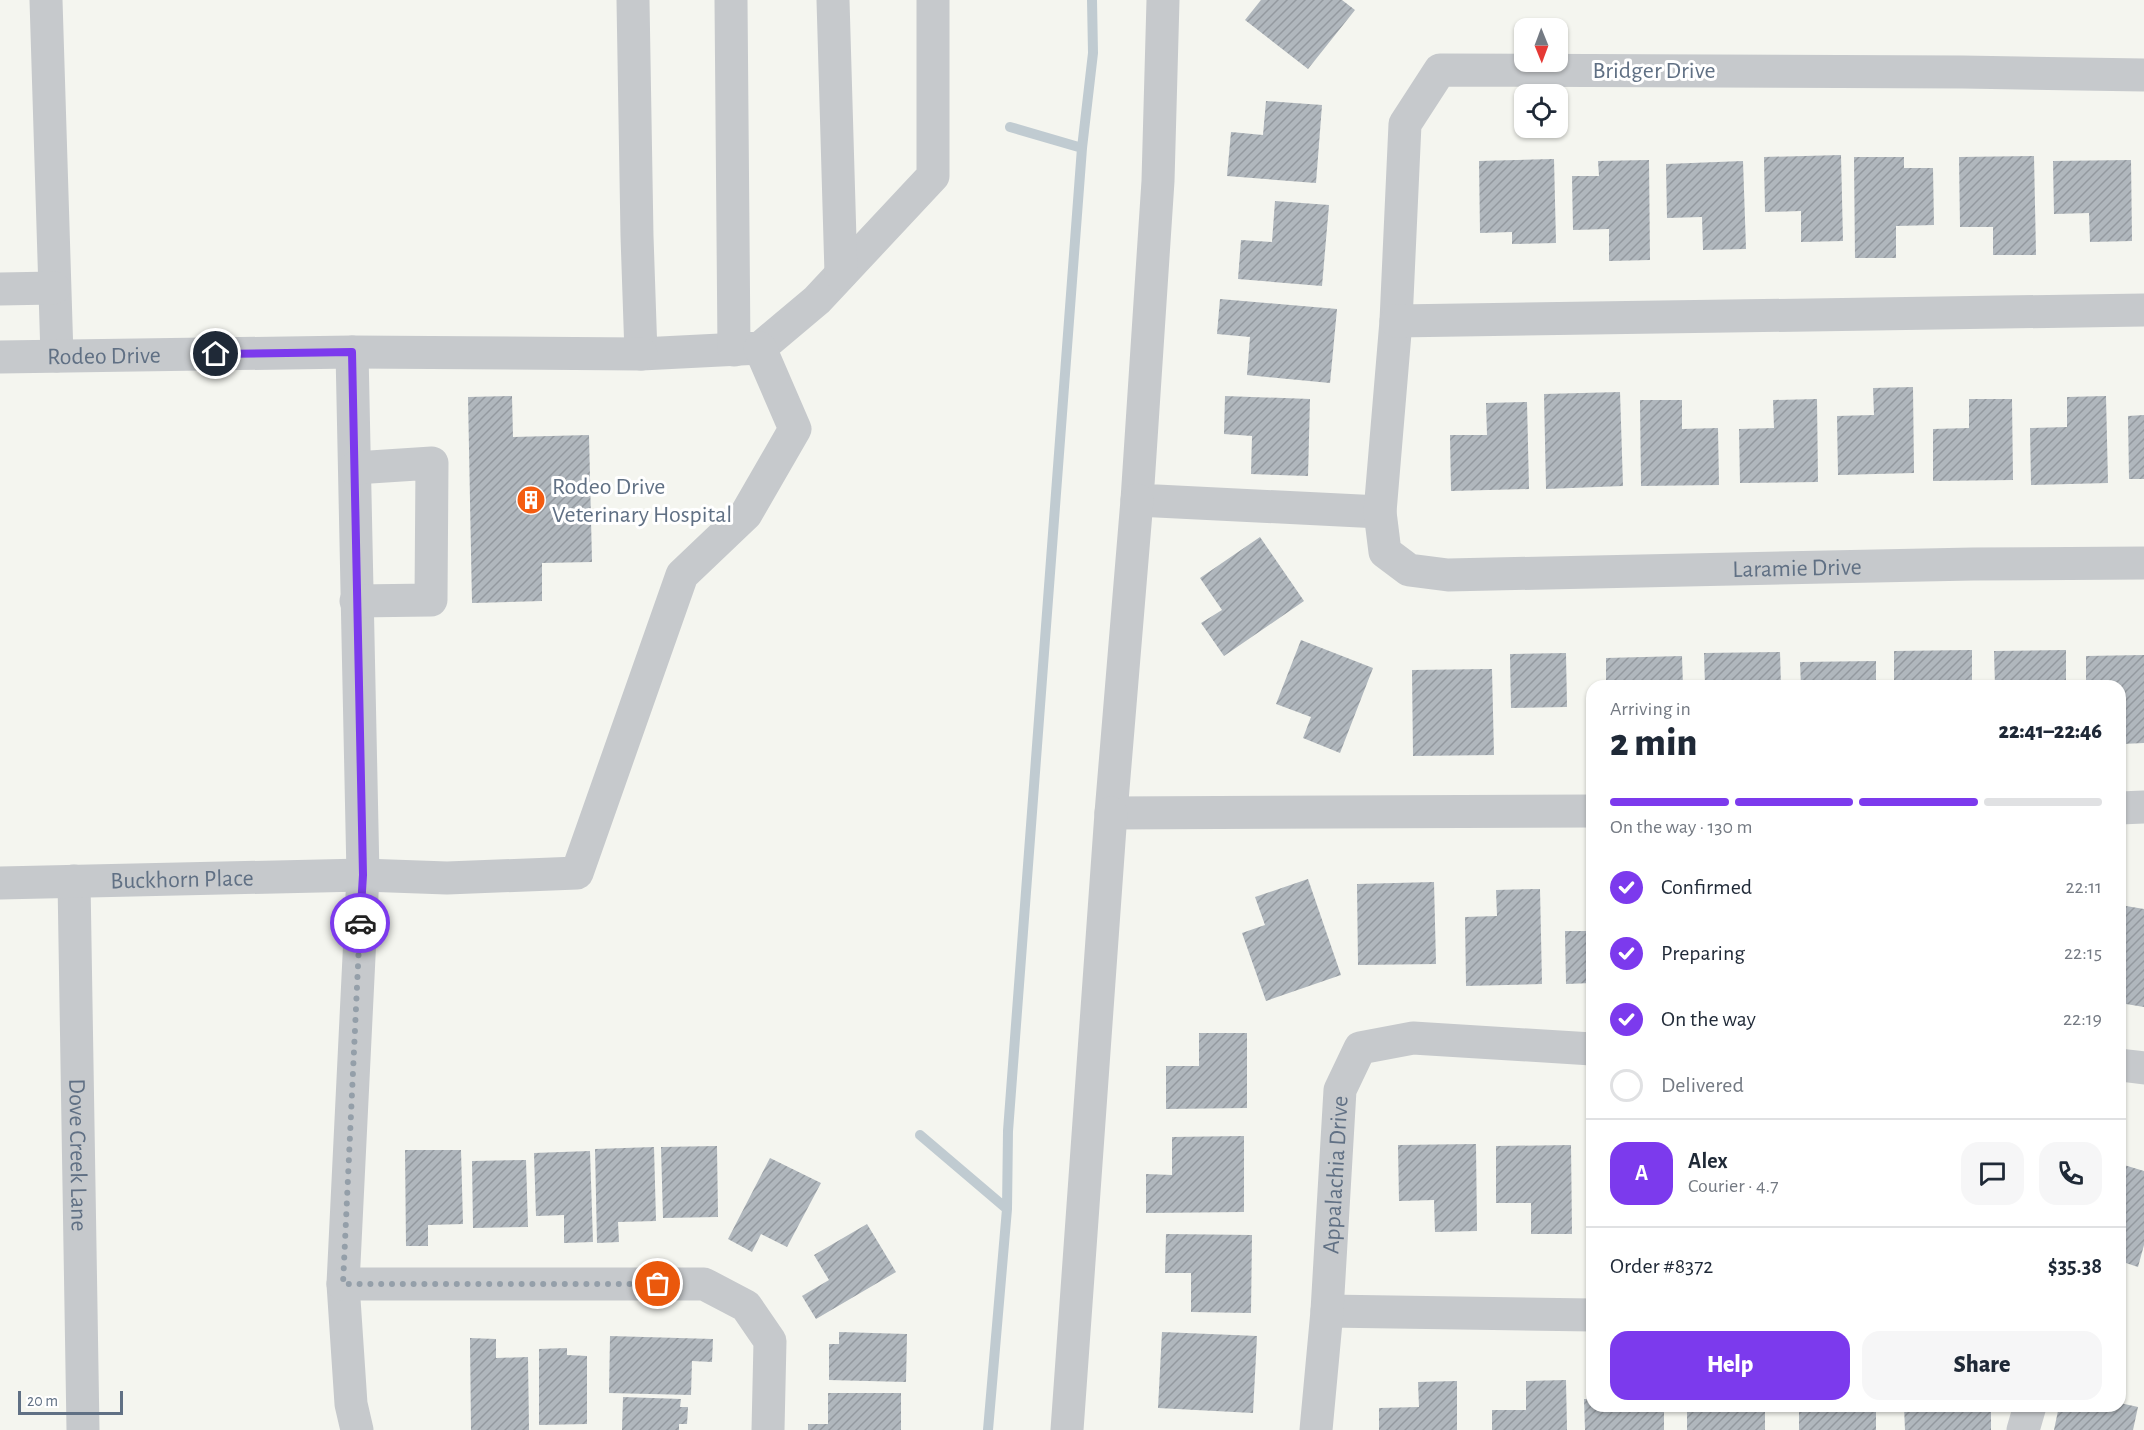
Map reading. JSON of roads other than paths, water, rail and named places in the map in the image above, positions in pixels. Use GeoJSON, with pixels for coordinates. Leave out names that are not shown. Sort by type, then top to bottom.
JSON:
{"type":"FeatureCollection","features":[{"type":"Feature","properties":{"kind":"street"},"geometry":{"type":"LineString","coordinates":[[46,0],[57,356]]}},
{"type":"Feature","properties":{"kind":"street"},"geometry":{"type":"LineString","coordinates":[[633,0],[641,354]]}},
{"type":"Feature","properties":{"kind":"street"},"geometry":{"type":"LineString","coordinates":[[730,0],[747,349]]}},
{"type":"Feature","properties":{"kind":"street"},"geometry":{"type":"LineString","coordinates":[[833,0],[841,274]]}},
{"type":"Feature","properties":{"kind":"street"},"geometry":{"type":"LineString","coordinates":[[747,349],[817,300],[933,176],[933,0]]}},
{"type":"Feature","properties":{"kind":"street"},"geometry":{"type":"LineString","coordinates":[[1067,1430],[1111,813],[1137,500],[1158,181],[1163,0]]}},
{"type":"Feature","properties":{"kind":"street","name":"Bridger Drive"},"geometry":{"type":"LineString","coordinates":[[1448,575],[1409,570],[1385,552],[1380,512],[1396,321],[1404,124],[1440,70],[2144,75]]}},
{"type":"Feature","properties":{"kind":"street"},"geometry":{"type":"LineString","coordinates":[[0,289],[54,288]]}},
{"type":"Feature","properties":{"kind":"street"},"geometry":{"type":"LineString","coordinates":[[1396,321],[2144,310]]}},
{"type":"Feature","properties":{"kind":"street","name":"Rodeo Drive"},"geometry":{"type":"LineString","coordinates":[[0,357],[352,352],[641,354],[747,349]]}},
{"type":"Feature","properties":{"kind":"street","name":"Buckhorn Place"},"geometry":{"type":"LineString","coordinates":[[0,883],[363,875],[447,878],[577,873],[682,575],[746,514],[795,429],[747,349]]}},
{"type":"Feature","properties":{"kind":"street"},"geometry":{"type":"LineString","coordinates":[[352,352],[363,875],[343,1284],[351,1404],[357,1430]]}},
{"type":"Feature","properties":{"kind":"street"},"geometry":{"type":"LineString","coordinates":[[355,468],[432,464],[431,600],[356,601]]}},
{"type":"Feature","properties":{"kind":"street"},"geometry":{"type":"LineString","coordinates":[[1137,500],[1380,512]]}},
{"type":"Feature","properties":{"kind":"street","name":"Laramie Drive"},"geometry":{"type":"LineString","coordinates":[[1448,575],[1973,564],[2144,563]]}},
{"type":"Feature","properties":{"kind":"street"},"geometry":{"type":"LineString","coordinates":[[2126,808],[2144,807]]}},
{"type":"Feature","properties":{"kind":"street"},"geometry":{"type":"LineString","coordinates":[[1111,813],[1586,811]]}},
{"type":"Feature","properties":{"kind":"street","name":"Dove Creek Lane"},"geometry":{"type":"LineString","coordinates":[[74,881],[83,1430]]}},
{"type":"Feature","properties":{"kind":"street","name":"Appalachia Drive"},"geometry":{"type":"LineString","coordinates":[[1316,1430],[1327,1311],[1340,1090],[1359,1048],[1413,1038],[1586,1049]]}},
{"type":"Feature","properties":{"kind":"street"},"geometry":{"type":"LineString","coordinates":[[2126,1066],[2144,1068]]}},
{"type":"Feature","properties":{"kind":"street"},"geometry":{"type":"LineString","coordinates":[[343,1284],[704,1284],[746,1306],[770,1341],[768,1430]]}},
{"type":"Feature","properties":{"kind":"street"},"geometry":{"type":"LineString","coordinates":[[1327,1311],[1586,1315]]}},
{"type":"Feature","properties":{"kind":"street"},"geometry":{"type":"LineString","coordinates":[[2024,1430],[2028,1412]]}},
{"type":"Feature","properties":{"kind":"waterway"},"geometry":{"type":"LineString","coordinates":[[988,1430],[1007,1209],[1008,1131],[1082,148],[1093,53],[1092,0]]}},
{"type":"Feature","properties":{"kind":"waterway"},"geometry":{"type":"LineString","coordinates":[[1010,127],[1082,148]]}},
{"type":"Feature","properties":{"kind":"waterway"},"geometry":{"type":"LineString","coordinates":[[920,1135],[1007,1209]]}},
{"type":"Feature","properties":{"kind":"place","name":"Rodeo Drive Veterinary Hospital"},"geometry":{"type":"Point","coordinates":[531,500]}}]}
